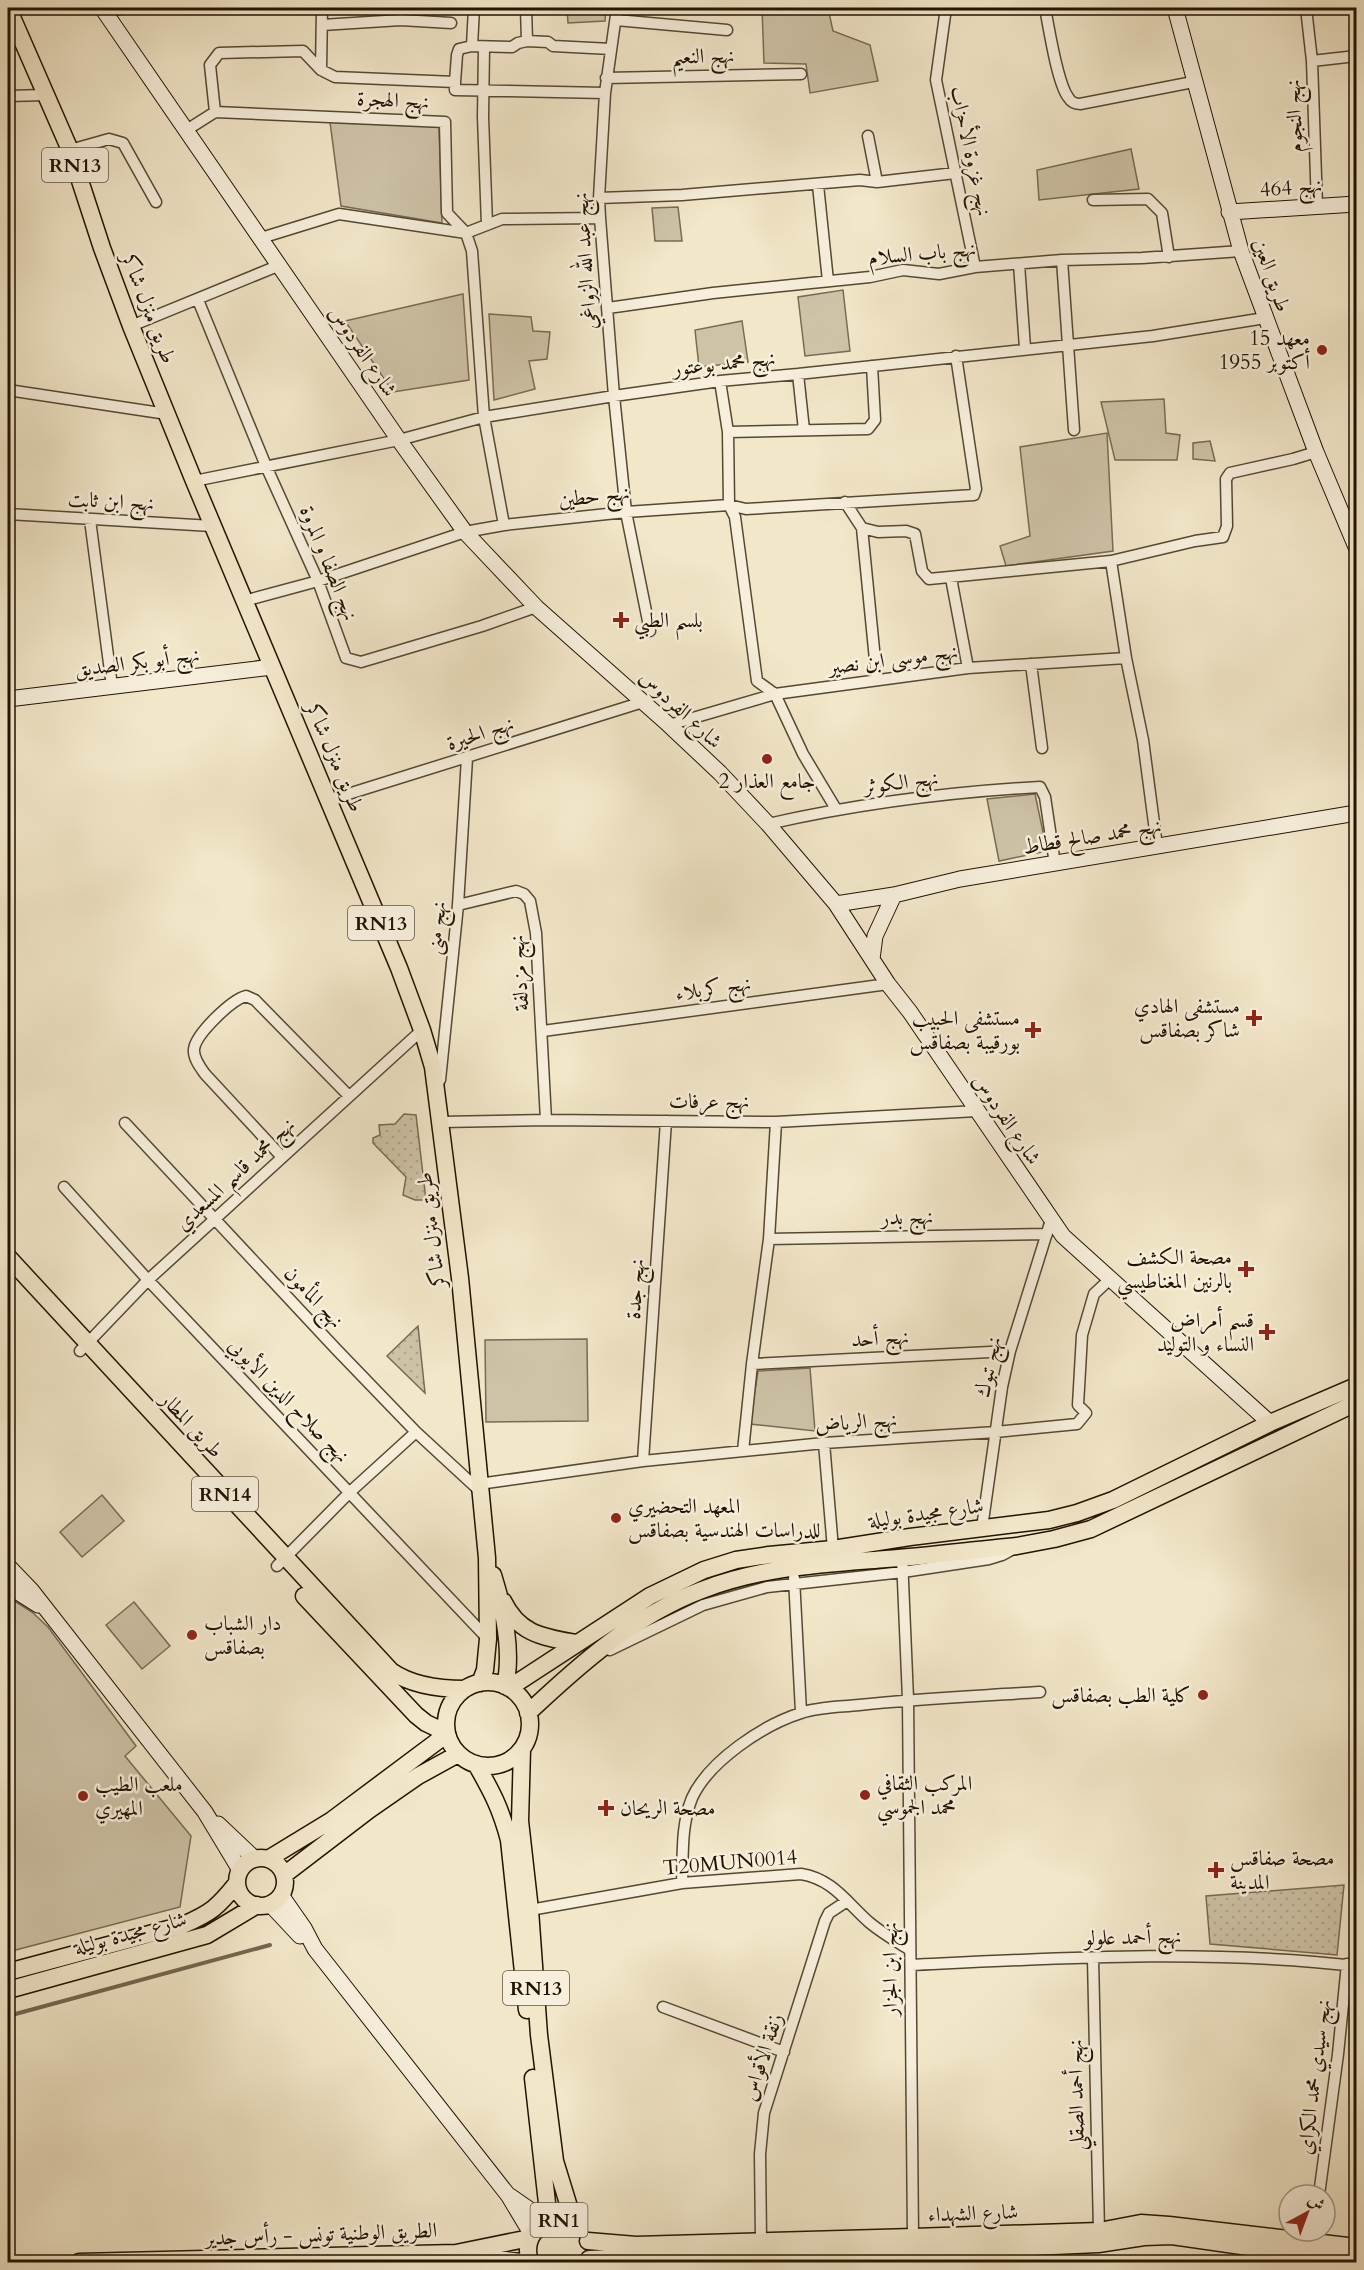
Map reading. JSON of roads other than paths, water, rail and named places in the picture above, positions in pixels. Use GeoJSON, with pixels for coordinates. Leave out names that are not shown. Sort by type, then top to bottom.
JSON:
{"type":"FeatureCollection","features":[{"type":"Feature","properties":{"kind":"main road","name":"طريق منزل شاكر"},"geometry":{"type":"LineString","coordinates":[[8,8],[14,40],[45,95],[70,150],[102,248],[131,326],[212,526],[399,968],[433,1067],[461,1290],[487,1558],[488,1639],[485,1670],[473,1686]]}},
{"type":"Feature","properties":{"kind":"main road","name":"طريق المطار"},"geometry":{"type":"LineString","coordinates":[[8,1257],[84,1347],[281,1562],[416,1716],[447,1734]]}},
{"type":"Feature","properties":{"kind":"main road","name":"طريق المطار"},"geometry":{"type":"LineString","coordinates":[[8,1273],[84,1347]]}},
{"type":"Feature","properties":{"kind":"main road","name":"شارع مجيدة بوليلة"},"geometry":{"type":"LineString","coordinates":[[507,1687],[650,1596],[704,1570],[736,1560],[1049,1520],[1077,1513],[1113,1500],[1266,1419],[1356,1386]]}},
{"type":"Feature","properties":{"kind":"main road","name":"شارع مجيدة بوليلة"},"geometry":{"type":"LineString","coordinates":[[528,1713],[564,1679],[623,1633],[700,1590],[745,1576],[794,1567],[902,1565],[1054,1539],[1091,1529],[1356,1403]]}},
{"type":"Feature","properties":{"kind":"main road","name":"طريق منزل شاكر"},"geometry":{"type":"LineString","coordinates":[[487,1558],[498,1592],[508,1654],[507,1687]]}},
{"type":"Feature","properties":{"kind":"main road","name":"طريق المطار"},"geometry":{"type":"LineString","coordinates":[[281,1562],[391,1671],[407,1679],[432,1686],[473,1686]]}},
{"type":"Feature","properties":{"kind":"main road"},"geometry":{"type":"LineString","coordinates":[[498,1592],[508,1611],[520,1626],[544,1637],[576,1643]]}},
{"type":"Feature","properties":{"kind":"main road"},"geometry":{"type":"LineString","coordinates":[[493,1683],[507,1687],[524,1703],[528,1713],[529,1732],[522,1749],[513,1758],[501,1764],[489,1766],[476,1764],[458,1754],[447,1734],[446,1720],[449,1707],[456,1697],[473,1686],[493,1683]]}},
{"type":"Feature","properties":{"kind":"main road","name":"شارع مجيدة بوليلة"},"geometry":{"type":"LineString","coordinates":[[8,1972],[183,1925],[207,1915],[221,1904],[249,1861],[262,1859],[332,1820],[447,1734]]}},
{"type":"Feature","properties":{"kind":"main road","name":"RN13"},"geometry":{"type":"LineString","coordinates":[[522,1749],[520,1821],[530,1910],[539,2035],[553,2150],[559,2179],[574,2223]]}},
{"type":"Feature","properties":{"kind":"main road"},"geometry":{"type":"LineString","coordinates":[[284,1875],[369,1809],[418,1776],[458,1754]]}},
{"type":"Feature","properties":{"kind":"main road","name":"RN13"},"geometry":{"type":"LineString","coordinates":[[476,1764],[494,1794],[509,1840],[547,2222]]}},
{"type":"Feature","properties":{"kind":"main road"},"geometry":{"type":"LineString","coordinates":[[238,1877],[241,1895],[246,1900],[269,1902],[285,1882],[284,1875],[280,1868],[262,1859]]}},
{"type":"Feature","properties":{"kind":"main road","name":"شارع مجيدة بوليلة"},"geometry":{"type":"LineString","coordinates":[[8,1990],[207,1935],[269,1902]]}},
{"type":"Feature","properties":{"kind":"main road","name":"RN1"},"geometry":{"type":"LineString","coordinates":[[530,2262],[528,2246],[531,2236],[547,2222],[557,2219],[574,2223],[583,2231],[588,2241],[588,2261]]}},
{"type":"Feature","properties":{"kind":"main road","name":"شارع الشهداء"},"geometry":{"type":"LineString","coordinates":[[588,2241],[636,2244],[1099,2231],[1141,2223],[1169,2224],[1312,2248],[1351,2262]]}},
{"type":"Feature","properties":{"kind":"main road","name":"الطريق الوطنية تونس - رأس جدير"},"geometry":{"type":"LineString","coordinates":[[79,2262],[317,2260],[456,2253],[531,2236]]}},
{"type":"Feature","properties":{"kind":"main road","name":"شارع الشهداء"},"geometry":{"type":"LineString","coordinates":[[588,2261],[729,2258],[855,2250],[1031,2255],[1144,2237],[1172,2236],[1312,2248],[1356,2247]]}},
{"type":"Feature","properties":{"kind":"main road","name":"الطريق الوطنية تونس - رأس جدير"},"geometry":{"type":"LineString","coordinates":[[456,2253],[521,2262]]}},
{"type":"Feature","properties":{"kind":"street"},"geometry":{"type":"LineString","coordinates":[[102,9],[133,8]]}},
{"type":"Feature","properties":{"kind":"street"},"geometry":{"type":"LineString","coordinates":[[321,70],[322,8]]}},
{"type":"Feature","properties":{"kind":"street"},"geometry":{"type":"LineString","coordinates":[[472,46],[474,8]]}},
{"type":"Feature","properties":{"kind":"street"},"geometry":{"type":"LineString","coordinates":[[526,8],[527,41]]}},
{"type":"Feature","properties":{"kind":"street","name":"نهج عبد الله الزواغي"},"geometry":{"type":"LineString","coordinates":[[616,8],[606,78],[599,198],[600,218],[626,512],[650,631]]}},
{"type":"Feature","properties":{"kind":"street","name":"نهج غزوة الأحزاب"},"geometry":{"type":"LineString","coordinates":[[946,8],[936,80],[975,267]]}},
{"type":"Feature","properties":{"kind":"street"},"geometry":{"type":"LineString","coordinates":[[1045,8],[1066,95],[1072,102],[1080,105],[1193,82]]}},
{"type":"Feature","properties":{"kind":"street","name":"طريق العين"},"geometry":{"type":"LineString","coordinates":[[1175,8],[1193,82],[1241,251],[1264,318],[1316,452],[1351,517],[1356,547]]}},
{"type":"Feature","properties":{"kind":"street","name":"نهج النجوم"},"geometry":{"type":"LineString","coordinates":[[1306,8],[1312,61],[1317,206]]}},
{"type":"Feature","properties":{"kind":"street","name":"شارع الفردوس"},"geometry":{"type":"LineString","coordinates":[[102,9],[465,532],[536,606],[720,773],[768,824],[836,904],[888,984],[910,1012],[977,1111],[1049,1227],[1064,1236],[1266,1419]]}},
{"type":"Feature","properties":{"kind":"street"},"geometry":{"type":"LineString","coordinates":[[322,25],[401,20],[451,23]]}},
{"type":"Feature","properties":{"kind":"street"},"geometry":{"type":"LineString","coordinates":[[616,20],[727,30]]}},
{"type":"Feature","properties":{"kind":"street"},"geometry":{"type":"LineString","coordinates":[[605,93],[455,90],[457,55],[459,49],[472,46],[512,47],[527,41],[548,42],[553,46],[611,49]]}},
{"type":"Feature","properties":{"kind":"street"},"geometry":{"type":"LineString","coordinates":[[484,47],[487,225]]}},
{"type":"Feature","properties":{"kind":"street"},"geometry":{"type":"LineString","coordinates":[[185,131],[215,112],[210,65],[219,53],[303,51],[321,70],[335,77],[455,81]]}},
{"type":"Feature","properties":{"kind":"street"},"geometry":{"type":"LineString","coordinates":[[1312,61],[1356,56]]}},
{"type":"Feature","properties":{"kind":"street","name":"نهج النعيم"},"geometry":{"type":"LineString","coordinates":[[606,78],[801,74]]}},
{"type":"Feature","properties":{"kind":"street"},"geometry":{"type":"LineString","coordinates":[[8,96],[45,95]]}},
{"type":"Feature","properties":{"kind":"street","name":"نهج الهجرة"},"geometry":{"type":"LineString","coordinates":[[215,112],[445,122],[447,213],[466,233],[472,251],[484,417],[504,525]]}},
{"type":"Feature","properties":{"kind":"street"},"geometry":{"type":"LineString","coordinates":[[868,136],[877,182]]}},
{"type":"Feature","properties":{"kind":"street"},"geometry":{"type":"LineString","coordinates":[[70,150],[109,139],[123,143],[156,202]]}},
{"type":"Feature","properties":{"kind":"street"},"geometry":{"type":"LineString","coordinates":[[599,198],[682,195],[860,180],[877,182],[955,173]]}},
{"type":"Feature","properties":{"kind":"street"},"geometry":{"type":"LineString","coordinates":[[818,185],[828,281]]}},
{"type":"Feature","properties":{"kind":"street"},"geometry":{"type":"LineString","coordinates":[[1093,200],[1148,199],[1162,213],[1169,257]]}},
{"type":"Feature","properties":{"kind":"street","name":"نهج 464"},"geometry":{"type":"LineString","coordinates":[[1229,212],[1356,204]]}},
{"type":"Feature","properties":{"kind":"street"},"geometry":{"type":"LineString","coordinates":[[261,238],[339,214],[466,233],[502,219],[600,218]]}},
{"type":"Feature","properties":{"kind":"street","name":"نهج باب السلام"},"geometry":{"type":"LineString","coordinates":[[608,308],[713,293],[870,277],[903,270],[939,274],[975,267],[1062,260],[1169,257],[1241,251]]}},
{"type":"Feature","properties":{"kind":"street"},"geometry":{"type":"LineString","coordinates":[[1062,260],[1074,429]]}},
{"type":"Feature","properties":{"kind":"street"},"geometry":{"type":"LineString","coordinates":[[1019,264],[1025,348]]}},
{"type":"Feature","properties":{"kind":"street"},"geometry":{"type":"LineString","coordinates":[[131,326],[280,265]]}},
{"type":"Feature","properties":{"kind":"street","name":"نهج الصفا و المروة"},"geometry":{"type":"LineString","coordinates":[[198,300],[266,466],[318,581],[346,658],[361,662],[482,626],[536,606]]}},
{"type":"Feature","properties":{"kind":"street","name":"نهج محمد بوعتور"},"geometry":{"type":"LineString","coordinates":[[194,482],[399,440],[484,417],[614,396],[720,381],[1153,336],[1264,318]]}},
{"type":"Feature","properties":{"kind":"street","name":"نهج حطين"},"geometry":{"type":"LineString","coordinates":[[244,601],[318,581],[465,532],[504,525],[626,512],[729,505],[746,509],[974,495],[976,489],[956,356]]}},
{"type":"Feature","properties":{"kind":"street"},"geometry":{"type":"LineString","coordinates":[[728,432],[868,429],[875,420],[872,366]]}},
{"type":"Feature","properties":{"kind":"street"},"geometry":{"type":"LineString","coordinates":[[798,374],[804,430]]}},
{"type":"Feature","properties":{"kind":"street"},"geometry":{"type":"LineString","coordinates":[[720,381],[728,432],[729,505],[735,516],[757,681],[775,694],[803,753],[836,809]]}},
{"type":"Feature","properties":{"kind":"street"},"geometry":{"type":"LineString","coordinates":[[8,390],[167,414]]}},
{"type":"Feature","properties":{"kind":"street"},"geometry":{"type":"LineString","coordinates":[[862,528],[878,532],[906,531],[915,534],[922,571],[929,579],[1111,561],[1135,554],[1223,537],[1227,526],[1226,479],[1230,473],[1316,452]]}},
{"type":"Feature","properties":{"kind":"street"},"geometry":{"type":"LineString","coordinates":[[845,502],[862,528],[877,680]]}},
{"type":"Feature","properties":{"kind":"street","name":"نهج ابن ثابت"},"geometry":{"type":"LineString","coordinates":[[8,514],[212,526]]}},
{"type":"Feature","properties":{"kind":"street"},"geometry":{"type":"LineString","coordinates":[[90,520],[111,686]]}},
{"type":"Feature","properties":{"kind":"street"},"geometry":{"type":"LineString","coordinates":[[1111,561],[1126,658],[1143,740],[1157,846]]}},
{"type":"Feature","properties":{"kind":"street"},"geometry":{"type":"LineString","coordinates":[[951,578],[968,668]]}},
{"type":"Feature","properties":{"kind":"street","name":"نهج موسى ابن نصير"},"geometry":{"type":"LineString","coordinates":[[669,725],[775,694],[968,668],[1126,658]]}},
{"type":"Feature","properties":{"kind":"street"},"geometry":{"type":"LineString","coordinates":[[1031,664],[1042,748]]}},
{"type":"Feature","properties":{"kind":"street","name":"نهج أبو بكر الصديق"},"geometry":{"type":"LineString","coordinates":[[8,699],[272,667]]}},
{"type":"Feature","properties":{"kind":"street","name":"نهج الحيرة"},"geometry":{"type":"LineString","coordinates":[[329,800],[643,702]]}},
{"type":"Feature","properties":{"kind":"street","name":"نهج منى"},"geometry":{"type":"LineString","coordinates":[[438,1101],[458,905],[467,758]]}},
{"type":"Feature","properties":{"kind":"street","name":"نهج الكوثر"},"geometry":{"type":"LineString","coordinates":[[768,824],[836,809],[1005,789],[1041,787],[1045,797],[1055,864]]}},
{"type":"Feature","properties":{"kind":"street","name":"نهج محمد صالح قطاط"},"geometry":{"type":"LineString","coordinates":[[836,904],[894,895],[960,879],[1356,813]]}},
{"type":"Feature","properties":{"kind":"street","name":"نهج مزدلفة"},"geometry":{"type":"LineString","coordinates":[[458,905],[516,891],[524,894],[530,901],[536,933],[546,1120]]}},
{"type":"Feature","properties":{"kind":"street"},"geometry":{"type":"LineString","coordinates":[[872,959],[875,936],[894,895]]}},
{"type":"Feature","properties":{"kind":"street","name":"نهج كربلاء"},"geometry":{"type":"LineString","coordinates":[[543,1031],[888,984]]}},
{"type":"Feature","properties":{"kind":"street"},"geometry":{"type":"LineString","coordinates":[[282,1157],[205,1074],[194,1052],[198,1039],[231,1004],[246,996],[255,1000],[349,1096]]}},
{"type":"Feature","properties":{"kind":"street","name":"نهج محمد قاسم المسعدي"},"geometry":{"type":"LineString","coordinates":[[84,1347],[148,1280],[422,1030]]}},
{"type":"Feature","properties":{"kind":"street","name":"نهج عرفات"},"geometry":{"type":"LineString","coordinates":[[441,1122],[546,1120],[776,1122],[977,1111]]}},
{"type":"Feature","properties":{"kind":"street","name":"نهج جدة"},"geometry":{"type":"LineString","coordinates":[[643,1461],[666,1121]]}},
{"type":"Feature","properties":{"kind":"street"},"geometry":{"type":"LineString","coordinates":[[743,1451],[769,1239],[776,1122]]}},
{"type":"Feature","properties":{"kind":"street","name":"نهج المأمون"},"geometry":{"type":"LineString","coordinates":[[125,1123],[416,1432],[480,1488]]}},
{"type":"Feature","properties":{"kind":"street","name":"نهج صلاح الدين الأيوبي"},"geometry":{"type":"LineString","coordinates":[[64,1187],[148,1280],[488,1639]]}},
{"type":"Feature","properties":{"kind":"street","name":"نهج بدر"},"geometry":{"type":"LineString","coordinates":[[769,1239],[1049,1227]]}},
{"type":"Feature","properties":{"kind":"street","name":"نهج تبوك"},"geometry":{"type":"LineString","coordinates":[[982,1528],[1002,1387],[1010,1351],[1049,1227]]}},
{"type":"Feature","properties":{"kind":"street","name":"نهج الرياض"},"geometry":{"type":"LineString","coordinates":[[480,1488],[643,1461],[825,1443],[996,1432],[1077,1424],[1086,1413],[1078,1405],[1082,1335],[1094,1294],[1110,1279]]}},
{"type":"Feature","properties":{"kind":"street","name":"نهج أحد"},"geometry":{"type":"LineString","coordinates":[[752,1364],[1010,1351]]}},
{"type":"Feature","properties":{"kind":"street"},"geometry":{"type":"LineString","coordinates":[[281,1562],[350,1492],[416,1432]]}},
{"type":"Feature","properties":{"kind":"street"},"geometry":{"type":"LineString","coordinates":[[825,1443],[833,1549]]}},
{"type":"Feature","properties":{"kind":"street","name":"شارع مجيدة بوليلة"},"geometry":{"type":"LineString","coordinates":[[588,1660],[703,1605],[767,1587],[902,1565]]}},
{"type":"Feature","properties":{"kind":"street","name":"نهج ابن الجزار"},"geometry":{"type":"LineString","coordinates":[[902,1565],[908,1700],[913,2237]]}},
{"type":"Feature","properties":{"kind":"street"},"geometry":{"type":"LineString","coordinates":[[8,1566],[32,1591],[205,1812],[262,1859]]}},
{"type":"Feature","properties":{"kind":"street"},"geometry":{"type":"LineString","coordinates":[[794,1567],[801,1712]]}},
{"type":"Feature","properties":{"kind":"street"},"geometry":{"type":"LineString","coordinates":[[8,1586],[46,1610]]}},
{"type":"Feature","properties":{"kind":"street"},"geometry":{"type":"LineString","coordinates":[[682,1883],[684,1830],[687,1813],[699,1786],[721,1760],[759,1734],[801,1712],[908,1700],[1040,1692]]}},
{"type":"Feature","properties":{"kind":"street"},"geometry":{"type":"LineString","coordinates":[[205,1812],[238,1877]]}},
{"type":"Feature","properties":{"kind":"street","name":"T20MUN0014"},"geometry":{"type":"LineString","coordinates":[[530,1910],[682,1883],[801,1874],[832,1885],[884,1934],[910,1950]]}},
{"type":"Feature","properties":{"kind":"street","name":"زنقة الأقواس"},"geometry":{"type":"LineString","coordinates":[[760,2240],[762,2124],[825,1921],[833,1909],[847,1901]]}},
{"type":"Feature","properties":{"kind":"street"},"geometry":{"type":"LineString","coordinates":[[269,1902],[315,1949],[508,2195],[531,2236]]}},
{"type":"Feature","properties":{"kind":"street","name":"نهج أحمد علولو"},"geometry":{"type":"LineString","coordinates":[[911,1965],[1202,1956],[1352,1965]]}},
{"type":"Feature","properties":{"kind":"street","name":"نهج أحمد الصقلي"},"geometry":{"type":"LineString","coordinates":[[1093,1958],[1099,2231]]}},
{"type":"Feature","properties":{"kind":"street","name":"نهج سيدي محمد الكراي"},"geometry":{"type":"LineString","coordinates":[[1321,2183],[1352,1965]]}},
{"type":"Feature","properties":{"kind":"street"},"geometry":{"type":"LineString","coordinates":[[663,2007],[784,2052]]}},
{"type":"Feature","properties":{"kind":"street"},"geometry":{"type":"LineString","coordinates":[[508,2195],[547,2222]]}},
{"type":"Feature","properties":{"kind":"street"},"geometry":{"type":"LineString","coordinates":[[855,2250],[867,2262]]}},
{"type":"Feature","properties":{"kind":"waterway"},"geometry":{"type":"LineString","coordinates":[[8,2016],[270,1945]]}},
{"type":"Feature","properties":{"kind":"place","name":"معهد 15 أكتوبر 1955"},"geometry":{"type":"Point","coordinates":[1322,350]}},
{"type":"Feature","properties":{"kind":"place","name":"بلسم الطبي"},"geometry":{"type":"Point","coordinates":[621,620]}},
{"type":"Feature","properties":{"kind":"place","name":"جامع العذار 2"},"geometry":{"type":"Point","coordinates":[767,759]}},
{"type":"Feature","properties":{"kind":"place","name":"مستشفى الهادي شاكر بصفاقس"},"geometry":{"type":"Point","coordinates":[1254,1018]}},
{"type":"Feature","properties":{"kind":"place","name":"مستشفى الحبيب بورقيبة بصفاقس"},"geometry":{"type":"Point","coordinates":[1033,1030]}},
{"type":"Feature","properties":{"kind":"place","name":"مصحة الكشف بالرنين المغناطيسي"},"geometry":{"type":"Point","coordinates":[1246,1269]}},
{"type":"Feature","properties":{"kind":"place","name":"قسم أمراض النساء و التوليد"},"geometry":{"type":"Point","coordinates":[1267,1332]}},
{"type":"Feature","properties":{"kind":"place","name":"المعهد التحضيري للدراسات الهندسية بصفاقس"},"geometry":{"type":"Point","coordinates":[616,1518]}},
{"type":"Feature","properties":{"kind":"place","name":"دار الشباب بصفاقس"},"geometry":{"type":"Point","coordinates":[192,1635]}},
{"type":"Feature","properties":{"kind":"place","name":"كلية الطب بصفاقس"},"geometry":{"type":"Point","coordinates":[1203,1695]}},
{"type":"Feature","properties":{"kind":"place","name":"المركب الثقافي محمد الجموسي"},"geometry":{"type":"Point","coordinates":[865,1795]}},
{"type":"Feature","properties":{"kind":"place","name":"ملعب الطيب المهيري"},"geometry":{"type":"Point","coordinates":[83,1796]}},
{"type":"Feature","properties":{"kind":"place","name":"مصحة الريحان"},"geometry":{"type":"Point","coordinates":[606,1808]}},
{"type":"Feature","properties":{"kind":"place","name":"مصحة صفاقس المدينة"},"geometry":{"type":"Point","coordinates":[1216,1870]}}]}
